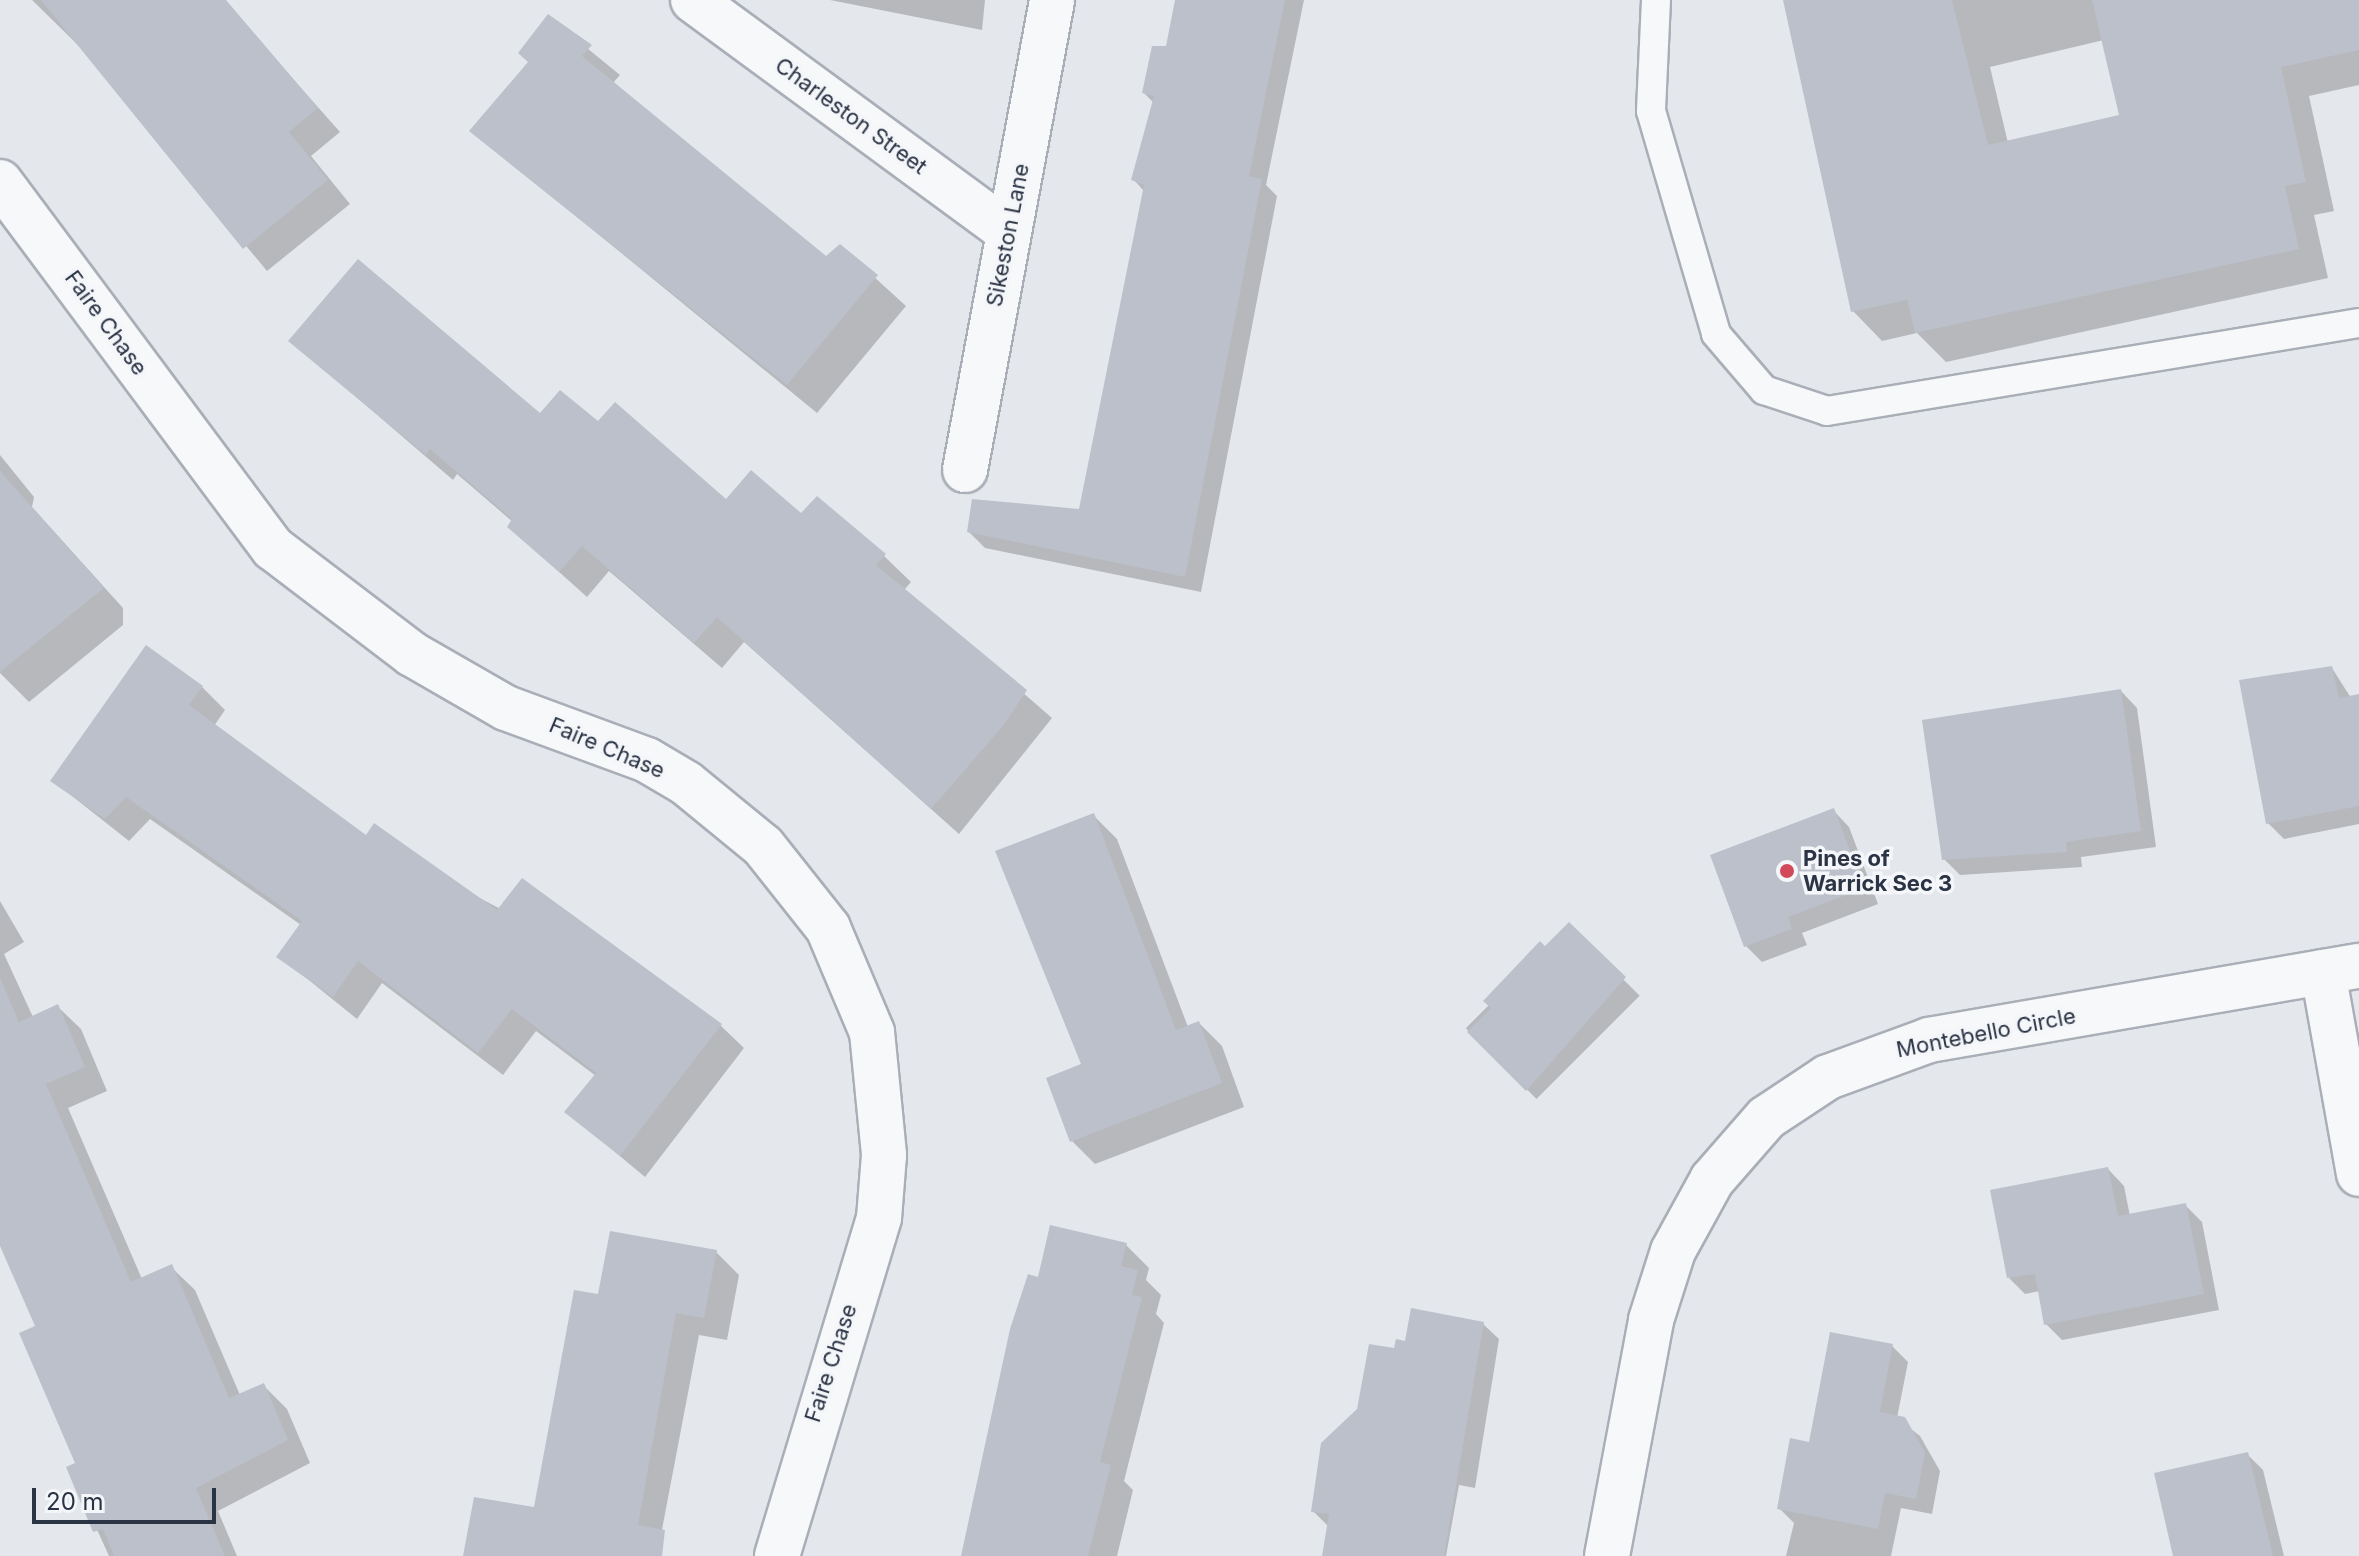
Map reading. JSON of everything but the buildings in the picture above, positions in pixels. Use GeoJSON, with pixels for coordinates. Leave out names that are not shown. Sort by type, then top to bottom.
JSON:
{"type":"FeatureCollection","features":[{"type":"Feature","properties":{"kind":"street","name":"Charleston Street"},"geometry":{"type":"LineString","coordinates":[[693,0],[1008,231]]}},
{"type":"Feature","properties":{"kind":"street","name":"Sikeston Lane"},"geometry":{"type":"LineString","coordinates":[[965,470],[1052,0]]}},
{"type":"Feature","properties":{"kind":"street","name":"Faire Chase"},"geometry":{"type":"LineString","coordinates":[[0,182],[273,548],[412,654],[506,708],[647,760],[686,783],[763,846],[828,928],[872,1032],[884,1155],[879,1218],[777,1556]]}},
{"type":"Feature","properties":{"kind":"street"},"geometry":{"type":"LineString","coordinates":[[2341,969],[2359,1174]]}},
{"type":"Feature","properties":{"kind":"street","name":"Montebello Circle"},"geometry":{"type":"LineString","coordinates":[[1607,1556],[1651,1320],[1673,1251],[1712,1180],[1766,1118],[1828,1077],[1929,1040],[2341,969]]}},
{"type":"Feature","properties":{"kind":"lane"},"geometry":{"type":"LineString","coordinates":[[1656,0],[1651,111],[1716,334],[1764,390],[1827,411],[2359,323]]}},
{"type":"Feature","properties":{"kind":"place","name":"Pines of Warrick Sec 3"},"geometry":{"type":"Point","coordinates":[1787,871]}}]}
